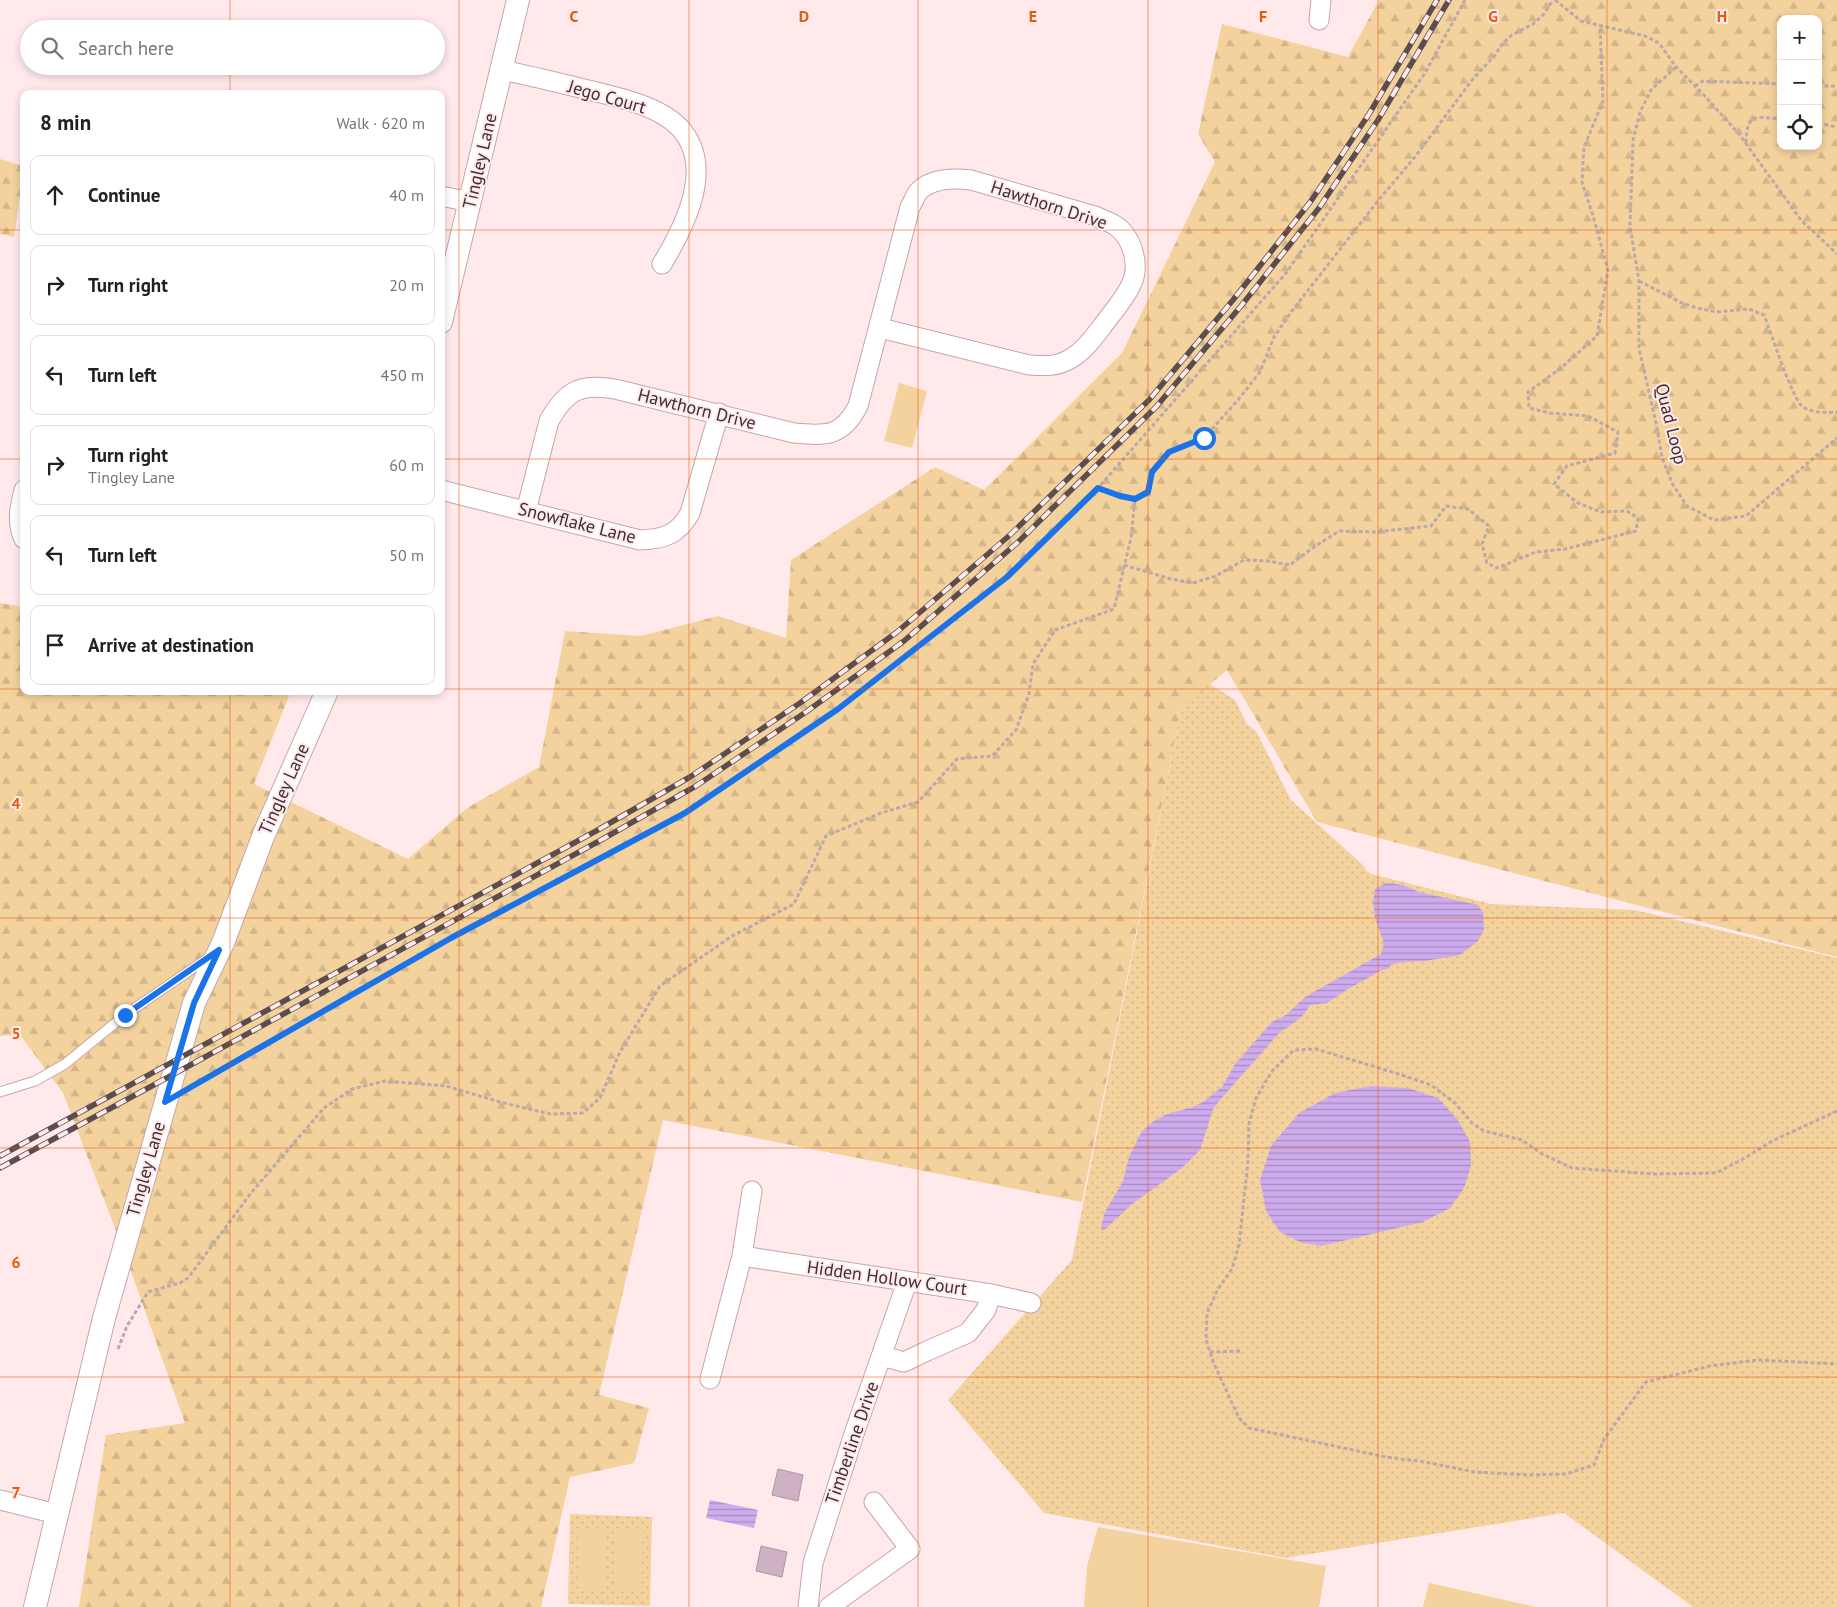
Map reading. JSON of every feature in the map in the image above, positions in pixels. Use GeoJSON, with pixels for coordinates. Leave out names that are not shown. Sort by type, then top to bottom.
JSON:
{"type":"FeatureCollection","features":[{"type":"Feature","properties":{"kind":"street","name":"Tingley Lane"},"geometry":{"type":"LineString","coordinates":[[445,305],[518,0]]}},
{"type":"Feature","properties":{"kind":"street"},"geometry":{"type":"LineString","coordinates":[[1318,20],[1321,0]]}},
{"type":"Feature","properties":{"kind":"street","name":"Jego Court"},"geometry":{"type":"LineString","coordinates":[[502,70],[623,98],[655,111],[678,126],[691,144],[695,163],[695,188],[690,211],[679,237],[662,264]]}},
{"type":"Feature","properties":{"kind":"street","name":"Hawthorn Drive"},"geometry":{"type":"LineString","coordinates":[[526,511],[549,421],[556,408],[566,397],[581,388],[597,386],[615,389],[794,433],[817,435],[836,431],[846,426],[858,406],[880,328],[910,207],[918,192],[929,185],[958,178],[971,180],[1095,216],[1113,224],[1124,233],[1132,248],[1136,266],[1132,283],[1124,297],[1084,350],[1069,360],[1053,366],[1029,365],[880,328]]}},
{"type":"Feature","properties":{"kind":"street"},"geometry":{"type":"LineString","coordinates":[[445,197],[470,202]]}},
{"type":"Feature","properties":{"kind":"street","name":"Snowflake Lane"},"geometry":{"type":"LineString","coordinates":[[445,491],[640,540],[655,539],[671,534],[683,525],[690,514],[719,414]]}},
{"type":"Feature","properties":{"kind":"street"},"geometry":{"type":"LineString","coordinates":[[20,505],[20,532]]}},
{"type":"Feature","properties":{"kind":"street","name":"Tingley Lane"},"geometry":{"type":"LineString","coordinates":[[36,1607],[104,1318],[194,1003],[219,950],[264,834],[325,695]]}},
{"type":"Feature","properties":{"kind":"street"},"geometry":{"type":"LineString","coordinates":[[710,1379],[742,1256],[752,1191]]}},
{"type":"Feature","properties":{"kind":"street","name":"Hidden Hollow Court"},"geometry":{"type":"LineString","coordinates":[[742,1256],[991,1294],[1031,1302]]}},
{"type":"Feature","properties":{"kind":"street","name":"Timberline Drive"},"geometry":{"type":"LineString","coordinates":[[808,1607],[813,1563],[854,1434],[907,1282]]}},
{"type":"Feature","properties":{"kind":"street"},"geometry":{"type":"LineString","coordinates":[[882,1356],[904,1362],[927,1350],[968,1334],[986,1310],[991,1294]]}},
{"type":"Feature","properties":{"kind":"street"},"geometry":{"type":"LineString","coordinates":[[0,1500],[57,1514]]}},
{"type":"Feature","properties":{"kind":"street"},"geometry":{"type":"LineString","coordinates":[[829,1607],[910,1549],[874,1502]]}},
{"type":"Feature","properties":{"kind":"lane"},"geometry":{"type":"LineString","coordinates":[[0,1092],[35,1081],[65,1064],[125,1015],[219,950]]}},
{"type":"Feature","properties":{"kind":"path"},"geometry":{"type":"LineString","coordinates":[[165,1102],[451,938],[685,813],[838,709],[1007,577],[1098,488],[1286,273],[1425,73],[1465,0]]}},
{"type":"Feature","properties":{"kind":"path"},"geometry":{"type":"LineString","coordinates":[[1098,488],[1135,499],[1148,492],[1152,472],[1169,452],[1204,438],[1260,372],[1274,337],[1291,312],[1377,202],[1415,157],[1472,80],[1495,55],[1503,43],[1512,35],[1533,24],[1544,14],[1554,0],[1581,20],[1645,36],[1659,42],[1676,67],[1746,144],[1801,220],[1837,254]]}},
{"type":"Feature","properties":{"kind":"path"},"geometry":{"type":"LineString","coordinates":[[1124,565],[1193,583],[1216,576],[1244,560],[1268,561],[1290,566],[1310,549],[1339,531],[1375,532],[1431,526],[1446,506],[1468,509],[1489,526],[1482,544],[1487,563],[1497,568],[1536,552],[1565,549],[1636,532],[1638,518],[1627,511],[1601,512],[1578,503],[1554,484],[1567,466],[1615,453],[1618,432],[1588,416],[1550,414],[1529,408],[1528,392],[1561,368],[1597,336],[1608,270],[1582,182],[1584,147],[1603,101],[1600,26]]}},
{"type":"Feature","properties":{"kind":"path","name":"Quad Loop"},"geometry":{"type":"LineString","coordinates":[[1676,67],[1651,90],[1640,112],[1633,140],[1630,226],[1639,281],[1639,348],[1662,458],[1673,485],[1687,506],[1714,520],[1746,516],[1837,438]]}},
{"type":"Feature","properties":{"kind":"path"},"geometry":{"type":"LineString","coordinates":[[1695,86],[1703,81],[1777,84]]}},
{"type":"Feature","properties":{"kind":"path"},"geometry":{"type":"LineString","coordinates":[[1822,86],[1837,86]]}},
{"type":"Feature","properties":{"kind":"path"},"geometry":{"type":"LineString","coordinates":[[1746,144],[1747,128],[1750,122],[1757,117],[1777,119]]}},
{"type":"Feature","properties":{"kind":"path"},"geometry":{"type":"LineString","coordinates":[[1822,124],[1837,126]]}},
{"type":"Feature","properties":{"kind":"path"},"geometry":{"type":"LineString","coordinates":[[1639,281],[1682,303],[1697,308],[1716,312],[1749,309],[1764,315],[1794,392],[1803,406],[1821,413],[1837,412]]}},
{"type":"Feature","properties":{"kind":"path"},"geometry":{"type":"LineString","coordinates":[[116,1353],[127,1326],[148,1292],[180,1283],[188,1278],[251,1193],[324,1108],[352,1089],[384,1081],[446,1086],[550,1114],[583,1113],[600,1098],[620,1052],[660,986],[732,936],[794,904],[826,836],[881,813],[918,802],[957,760],[992,756],[1016,730],[1029,694],[1032,664],[1055,630],[1114,608],[1131,538],[1135,499]]}},
{"type":"Feature","properties":{"kind":"path"},"geometry":{"type":"LineString","coordinates":[[1837,1112],[1772,1141],[1743,1159],[1716,1172],[1655,1174],[1572,1168],[1542,1154],[1522,1140],[1484,1131],[1472,1124],[1455,1103],[1431,1085],[1316,1049],[1294,1050],[1272,1071],[1256,1098],[1248,1124],[1248,1162],[1239,1245],[1232,1270],[1218,1289],[1207,1313],[1206,1340],[1239,1418],[1249,1428],[1386,1457],[1425,1462],[1474,1472],[1528,1475],[1566,1474],[1594,1465],[1604,1439],[1646,1382],[1710,1366],[1758,1360],[1837,1364]]}},
{"type":"Feature","properties":{"kind":"path"},"geometry":{"type":"LineString","coordinates":[[1210,1352],[1240,1350]]}},
{"type":"Feature","properties":{"kind":"green space"},"geometry":{"type":"Polygon","coordinates":[[[1379,0],[1837,0],[1837,957],[1317,822],[1227,670],[1181,709],[1082,1202],[663,1120],[599,1395],[649,1408],[634,1463],[570,1477],[541,1607],[79,1607],[106,1435],[185,1423],[123,1249],[63,1093],[20,1035],[0,1036],[0,603],[20,606],[20,695],[289,695],[254,784],[408,859],[467,808],[539,767],[565,631],[641,636],[718,616],[786,638],[791,560],[935,467],[984,490],[1122,353],[1215,162],[1198,134],[1222,24],[1348,57],[1379,0]]]}},
{"type":"Feature","properties":{"kind":"green space"},"geometry":{"type":"Polygon","coordinates":[[[0,159],[20,165],[20,194],[14,237],[0,234],[0,159]]]}},
{"type":"Feature","properties":{"kind":"green space"},"geometry":{"type":"Polygon","coordinates":[[[899,383],[927,391],[912,448],[884,441],[899,383]]]}},
{"type":"Feature","properties":{"kind":"green space"},"geometry":{"type":"Polygon","coordinates":[[[1210,684],[1235,700],[1247,724],[1256,731],[1291,800],[1371,874],[1491,904],[1635,910],[1837,958],[1837,1607],[1693,1607],[1564,1513],[1285,1558],[1044,1513],[948,1400],[1072,1260],[1181,709],[1210,684]]]}},
{"type":"Feature","properties":{"kind":"green space"},"geometry":{"type":"Polygon","coordinates":[[[570,1514],[652,1517],[650,1606],[568,1604],[570,1514]]]}},
{"type":"Feature","properties":{"kind":"green space"},"geometry":{"type":"Polygon","coordinates":[[[1098,1527],[1326,1566],[1319,1607],[1084,1607],[1087,1566],[1098,1527]]]}},
{"type":"Feature","properties":{"kind":"green space"},"geometry":{"type":"Polygon","coordinates":[[[579,1529],[607,1529],[605,1589],[578,1588],[579,1529]]]}},
{"type":"Feature","properties":{"kind":"green space"},"geometry":{"type":"Polygon","coordinates":[[[615,1530],[643,1530],[641,1590],[614,1589],[615,1530]]]}},
{"type":"Feature","properties":{"kind":"green space"},"geometry":{"type":"Polygon","coordinates":[[[1429,1583],[1536,1607],[1423,1607],[1429,1583]]]}},
{"type":"Feature","properties":{"kind":"shaded area"},"geometry":{"type":"Polygon","coordinates":[[[1386,883],[1403,885],[1419,892],[1478,905],[1483,913],[1484,929],[1478,941],[1460,955],[1391,965],[1389,968],[1348,989],[1327,1003],[1310,1005],[1301,1017],[1280,1032],[1213,1109],[1200,1150],[1182,1168],[1132,1204],[1104,1230],[1101,1229],[1104,1214],[1123,1181],[1129,1157],[1142,1131],[1154,1121],[1167,1114],[1193,1107],[1203,1102],[1222,1087],[1235,1064],[1272,1022],[1286,1015],[1305,997],[1381,954],[1384,943],[1375,918],[1373,902],[1375,889],[1386,883]]]}},
{"type":"Feature","properties":{"kind":"shaded area"},"geometry":{"type":"Polygon","coordinates":[[[1370,1086],[1408,1088],[1438,1098],[1458,1120],[1470,1142],[1471,1166],[1464,1188],[1450,1208],[1423,1222],[1321,1246],[1300,1242],[1280,1232],[1266,1211],[1260,1180],[1271,1146],[1299,1113],[1335,1093],[1370,1086]]]}},
{"type":"Feature","properties":{"kind":"shaded area"},"geometry":{"type":"Polygon","coordinates":[[[710,1500],[758,1510],[754,1528],[706,1518],[710,1500]]]}},
{"type":"Feature","properties":{"kind":"building"},"geometry":{"type":"Polygon","coordinates":[[[778,1469],[803,1475],[798,1501],[772,1495],[778,1469]]]}},
{"type":"Feature","properties":{"kind":"building"},"geometry":{"type":"Polygon","coordinates":[[[761,1546],[787,1552],[782,1577],[756,1571],[761,1546]]]}},
{"type":"Feature","properties":{"kind":"railway"},"geometry":{"type":"LineString","coordinates":[[0,1156],[596,831],[690,777],[800,703],[897,632],[1010,535],[1149,400],[1233,300],[1311,201],[1369,114],[1437,0]]}},
{"type":"Feature","properties":{"kind":"railway"},"geometry":{"type":"LineString","coordinates":[[0,1168],[601,840],[696,786],[806,712],[904,641],[1017,543],[1156,407],[1241,306],[1319,208],[1378,120],[1449,0]]}},
{"type":"Feature","properties":{"kind":"route"},"geometry":{"type":"LineString","coordinates":[[125,1015],[219,950],[194,1003],[165,1102],[451,938],[685,813],[838,709],[1007,577],[1098,488],[1135,499],[1148,492],[1152,472],[1169,452],[1204,438]]}}]}
